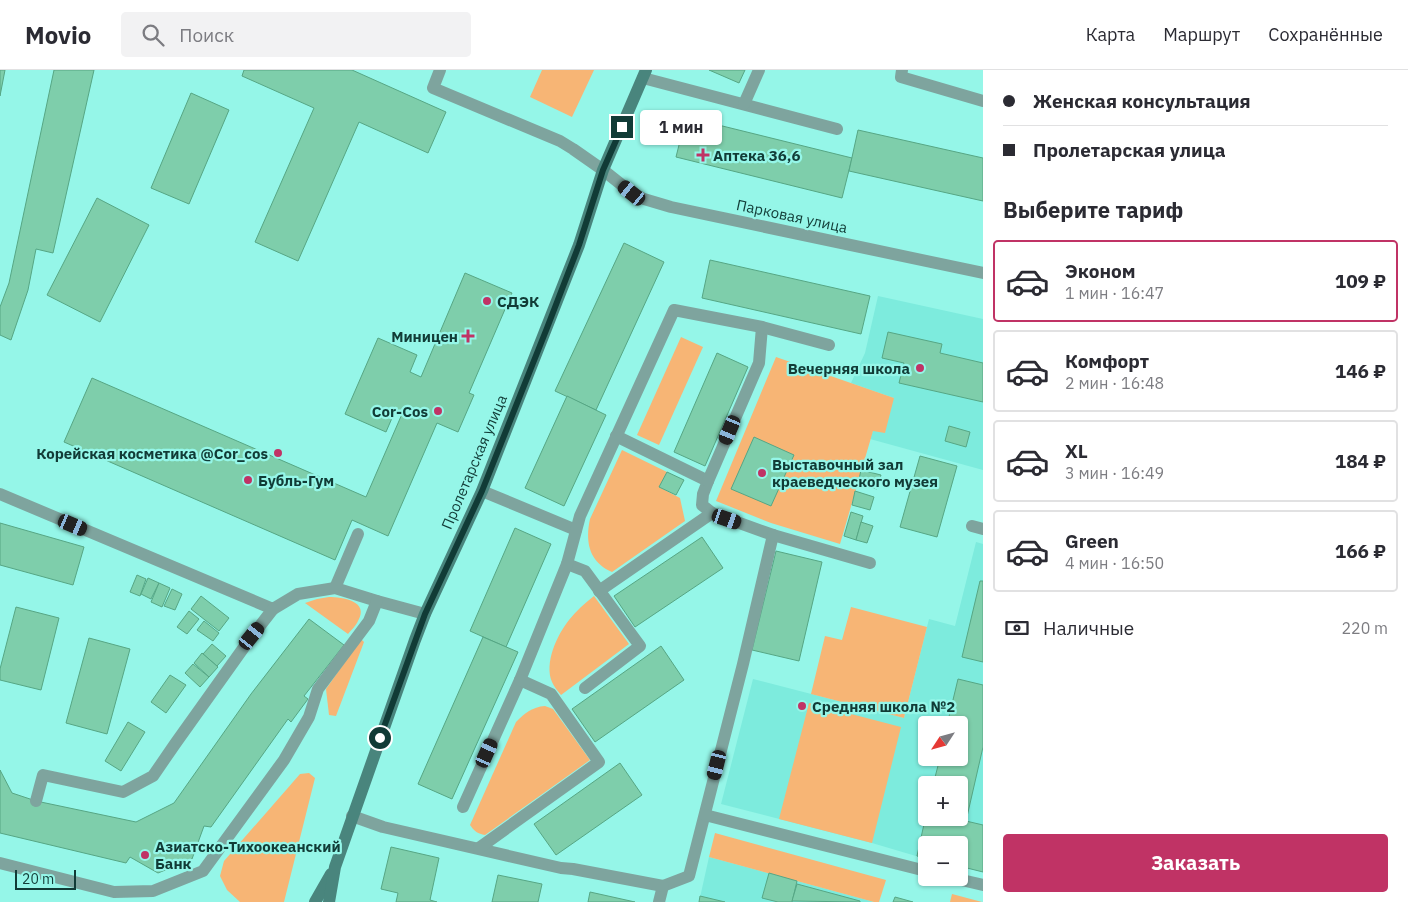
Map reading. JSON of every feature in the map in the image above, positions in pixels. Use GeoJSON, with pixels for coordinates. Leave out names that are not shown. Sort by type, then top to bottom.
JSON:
{"type":"FeatureCollection","features":[{"type":"Feature","properties":{"kind":"street","name":"Парковая улица"},"geometry":{"type":"LineString","coordinates":[[440,70],[433,88],[560,141],[603,170],[632,193],[644,199],[670,207],[983,273]]}},
{"type":"Feature","properties":{"kind":"street"},"geometry":{"type":"LineString","coordinates":[[744,104],[759,70]]}},
{"type":"Feature","properties":{"kind":"street"},"geometry":{"type":"LineString","coordinates":[[902,70],[901,77],[983,101]]}},
{"type":"Feature","properties":{"kind":"street","name":"Пролетарская улица"},"geometry":{"type":"LineString","coordinates":[[330,902],[335,867],[425,614],[482,491],[579,245],[603,170],[644,74]]}},
{"type":"Feature","properties":{"kind":"street"},"geometry":{"type":"LineString","coordinates":[[644,74],[837,129]]}},
{"type":"Feature","properties":{"kind":"street"},"geometry":{"type":"LineString","coordinates":[[463,807],[520,680],[567,564],[580,516],[674,310],[762,327],[829,345]]}},
{"type":"Feature","properties":{"kind":"street"},"geometry":{"type":"LineString","coordinates":[[762,327],[758,363],[708,481],[703,494],[702,505],[712,513],[773,535],[870,562]]}},
{"type":"Feature","properties":{"kind":"street"},"geometry":{"type":"LineString","coordinates":[[616,436],[708,481]]}},
{"type":"Feature","properties":{"kind":"street"},"geometry":{"type":"LineString","coordinates":[[482,491],[576,530]]}},
{"type":"Feature","properties":{"kind":"street"},"geometry":{"type":"LineString","coordinates":[[0,494],[273,609]]}},
{"type":"Feature","properties":{"kind":"street"},"geometry":{"type":"LineString","coordinates":[[599,591],[712,513]]}},
{"type":"Feature","properties":{"kind":"street"},"geometry":{"type":"LineString","coordinates":[[335,588],[358,534]]}},
{"type":"Feature","properties":{"kind":"street"},"geometry":{"type":"LineString","coordinates":[[352,816],[383,827],[561,868],[663,886],[689,876],[744,664],[773,535]]}},
{"type":"Feature","properties":{"kind":"street"},"geometry":{"type":"LineString","coordinates":[[567,564],[584,571],[640,646],[585,688]]}},
{"type":"Feature","properties":{"kind":"street"},"geometry":{"type":"LineString","coordinates":[[36,801],[43,775],[123,792],[153,776],[273,609],[298,594],[335,588],[425,614]]}},
{"type":"Feature","properties":{"kind":"street"},"geometry":{"type":"LineString","coordinates":[[0,863],[114,892],[153,891],[203,871],[284,760],[309,717],[318,689],[369,621],[377,601]]}},
{"type":"Feature","properties":{"kind":"street"},"geometry":{"type":"LineString","coordinates":[[478,848],[599,762],[551,694],[520,680]]}},
{"type":"Feature","properties":{"kind":"street"},"geometry":{"type":"LineString","coordinates":[[705,815],[918,869]]}},
{"type":"Feature","properties":{"kind":"street","name":"Пролетарская улица"},"geometry":{"type":"LineString","coordinates":[[314,902],[335,867]]}},
{"type":"Feature","properties":{"kind":"street"},"geometry":{"type":"LineString","coordinates":[[968,882],[983,885]]}},
{"type":"Feature","properties":{"kind":"street"},"geometry":{"type":"LineString","coordinates":[[659,902],[663,886]]}},
{"type":"Feature","properties":{"kind":"shaded area"},"geometry":{"type":"Polygon","coordinates":[[[542,70],[594,70],[572,117],[530,97],[542,70]]]}},
{"type":"Feature","properties":{"kind":"shaded area","name":"Вечерняя школа"},"geometry":{"type":"Polygon","coordinates":[[[878,296],[983,319],[983,470],[870,439],[894,398],[851,383],[865,353],[878,296]]]}},
{"type":"Feature","properties":{"kind":"shaded area"},"geometry":{"type":"Polygon","coordinates":[[[681,337],[703,347],[659,445],[637,435],[681,337]]]}},
{"type":"Feature","properties":{"kind":"shaded area"},"geometry":{"type":"Polygon","coordinates":[[[776,357],[894,398],[885,433],[873,431],[840,544],[771,523],[716,501],[776,357]]]}},
{"type":"Feature","properties":{"kind":"shaded area"},"geometry":{"type":"Polygon","coordinates":[[[622,450],[667,472],[659,487],[680,498],[685,521],[612,572],[598,563],[594,557],[590,550],[588,536],[590,519],[622,450]]]}},
{"type":"Feature","properties":{"kind":"shaded area","name":"Средняя школа №2"},"geometry":{"type":"Polygon","coordinates":[[[976,542],[983,544],[983,872],[968,868],[968,836],[918,836],[918,857],[721,804],[753,679],[904,718],[929,619],[955,626],[976,542]]]}},
{"type":"Feature","properties":{"kind":"shaded area"},"geometry":{"type":"Polygon","coordinates":[[[594,596],[629,644],[561,695],[553,684],[550,674],[551,658],[556,641],[569,620],[594,596]]]}},
{"type":"Feature","properties":{"kind":"shaded area"},"geometry":{"type":"Polygon","coordinates":[[[329,597],[347,599],[358,605],[361,614],[357,623],[348,634],[305,603],[329,597]]]}},
{"type":"Feature","properties":{"kind":"shaded area"},"geometry":{"type":"Polygon","coordinates":[[[851,607],[927,627],[904,718],[811,694],[825,636],[842,640],[851,607]]]}},
{"type":"Feature","properties":{"kind":"shaded area"},"geometry":{"type":"Polygon","coordinates":[[[361,639],[364,642],[336,716],[329,715],[326,689],[361,639]]]}},
{"type":"Feature","properties":{"kind":"shaded area"},"geometry":{"type":"Polygon","coordinates":[[[809,703],[901,727],[872,843],[779,819],[809,703]]]}},
{"type":"Feature","properties":{"kind":"shaded area"},"geometry":{"type":"Polygon","coordinates":[[[545,706],[553,709],[590,760],[485,835],[478,833],[470,825],[516,722],[529,711],[545,706]]]}},
{"type":"Feature","properties":{"kind":"shaded area"},"geometry":{"type":"Polygon","coordinates":[[[309,773],[315,778],[284,902],[240,902],[227,890],[220,876],[224,861],[300,774],[309,773]]]}},
{"type":"Feature","properties":{"kind":"shaded area"},"geometry":{"type":"Polygon","coordinates":[[[715,833],[886,880],[879,902],[709,857],[715,833]]]}},
{"type":"Feature","properties":{"kind":"shaded area"},"geometry":{"type":"Polygon","coordinates":[[[709,857],[874,902],[699,902],[709,857]]]}},
{"type":"Feature","properties":{"kind":"shaded area"},"geometry":{"type":"Polygon","coordinates":[[[952,894],[982,902],[950,902],[952,894]]]}},
{"type":"Feature","properties":{"kind":"building"},"geometry":{"type":"Polygon","coordinates":[[[0,70],[5,70],[0,96],[0,70]]]}},
{"type":"Feature","properties":{"kind":"building"},"geometry":{"type":"Polygon","coordinates":[[[54,70],[94,70],[53,253],[36,249],[28,290],[11,340],[0,335],[0,307],[9,283],[54,70]]]}},
{"type":"Feature","properties":{"kind":"building"},"geometry":{"type":"Polygon","coordinates":[[[244,70],[352,70],[446,112],[428,153],[359,122],[298,261],[255,242],[314,108],[242,76],[244,70]]]}},
{"type":"Feature","properties":{"kind":"building"},"geometry":{"type":"Polygon","coordinates":[[[709,70],[745,70],[739,83],[709,70]]]}},
{"type":"Feature","properties":{"kind":"building"},"geometry":{"type":"Polygon","coordinates":[[[191,93],[229,110],[189,204],[151,188],[191,93]]]}},
{"type":"Feature","properties":{"kind":"building"},"geometry":{"type":"Polygon","coordinates":[[[686,117],[852,158],[842,198],[676,157],[686,117]]]}},
{"type":"Feature","properties":{"kind":"building"},"geometry":{"type":"Polygon","coordinates":[[[858,130],[983,158],[983,201],[849,171],[858,130]]]}},
{"type":"Feature","properties":{"kind":"building"},"geometry":{"type":"Polygon","coordinates":[[[97,198],[149,225],[100,322],[47,295],[97,198]]]}},
{"type":"Feature","properties":{"kind":"building"},"geometry":{"type":"Polygon","coordinates":[[[624,243],[664,262],[596,410],[555,391],[624,243]]]}},
{"type":"Feature","properties":{"kind":"building"},"geometry":{"type":"Polygon","coordinates":[[[710,260],[870,296],[861,334],[702,298],[710,260]]]}},
{"type":"Feature","properties":{"kind":"building"},"geometry":{"type":"Polygon","coordinates":[[[465,273],[512,293],[469,393],[474,395],[458,432],[437,423],[388,536],[352,520],[335,560],[64,442],[92,378],[366,497],[402,414],[395,411],[386,432],[345,414],[378,338],[417,355],[410,372],[421,377],[465,273]]]}},
{"type":"Feature","properties":{"kind":"building"},"geometry":{"type":"Polygon","coordinates":[[[888,332],[942,344],[940,353],[983,363],[983,402],[899,383],[904,363],[882,358],[888,332]]]}},
{"type":"Feature","properties":{"kind":"building"},"geometry":{"type":"Polygon","coordinates":[[[717,353],[748,367],[705,466],[674,452],[717,353]]]}},
{"type":"Feature","properties":{"kind":"building"},"geometry":{"type":"Polygon","coordinates":[[[567,396],[606,415],[564,506],[525,488],[567,396]]]}},
{"type":"Feature","properties":{"kind":"building"},"geometry":{"type":"Polygon","coordinates":[[[949,426],[970,432],[966,447],[945,441],[949,426]]]}},
{"type":"Feature","properties":{"kind":"building","name":"Выставочный зал краеведческого музея"},"geometry":{"type":"Polygon","coordinates":[[[754,437],[794,455],[771,506],[731,489],[754,437]]]}},
{"type":"Feature","properties":{"kind":"building"},"geometry":{"type":"Polygon","coordinates":[[[920,456],[957,466],[937,537],[900,527],[920,456]]]}},
{"type":"Feature","properties":{"kind":"building"},"geometry":{"type":"Polygon","coordinates":[[[861,470],[881,475],[877,489],[858,484],[861,470]]]}},
{"type":"Feature","properties":{"kind":"building"},"geometry":{"type":"Polygon","coordinates":[[[667,472],[684,480],[676,495],[659,487],[667,472]]]}},
{"type":"Feature","properties":{"kind":"building"},"geometry":{"type":"Polygon","coordinates":[[[855,491],[874,497],[870,510],[852,505],[855,491]]]}},
{"type":"Feature","properties":{"kind":"building"},"geometry":{"type":"Polygon","coordinates":[[[851,512],[863,516],[856,540],[844,536],[851,512]]]}},
{"type":"Feature","properties":{"kind":"building"},"geometry":{"type":"Polygon","coordinates":[[[861,522],[873,526],[867,543],[856,540],[861,522]]]}},
{"type":"Feature","properties":{"kind":"building"},"geometry":{"type":"Polygon","coordinates":[[[0,523],[84,547],[73,585],[0,565],[0,523]]]}},
{"type":"Feature","properties":{"kind":"building"},"geometry":{"type":"Polygon","coordinates":[[[515,528],[551,544],[506,647],[470,631],[515,528]]]}},
{"type":"Feature","properties":{"kind":"building"},"geometry":{"type":"Polygon","coordinates":[[[702,537],[723,568],[635,627],[614,596],[702,537]]]}},
{"type":"Feature","properties":{"kind":"building"},"geometry":{"type":"Polygon","coordinates":[[[776,551],[822,562],[799,661],[752,650],[776,551]]]}},
{"type":"Feature","properties":{"kind":"building"},"geometry":{"type":"Polygon","coordinates":[[[137,575],[146,579],[140,596],[130,592],[137,575]]]}},
{"type":"Feature","properties":{"kind":"building"},"geometry":{"type":"Polygon","coordinates":[[[148,578],[159,583],[151,599],[141,594],[148,578]]]}},
{"type":"Feature","properties":{"kind":"building"},"geometry":{"type":"Polygon","coordinates":[[[980,581],[983,581],[983,662],[962,657],[980,581]]]}},
{"type":"Feature","properties":{"kind":"building"},"geometry":{"type":"Polygon","coordinates":[[[159,583],[170,588],[162,607],[151,602],[159,583]]]}},
{"type":"Feature","properties":{"kind":"building"},"geometry":{"type":"Polygon","coordinates":[[[172,589],[182,594],[175,610],[164,606],[172,589]]]}},
{"type":"Feature","properties":{"kind":"building"},"geometry":{"type":"Polygon","coordinates":[[[201,596],[229,618],[219,631],[191,609],[201,596]]]}},
{"type":"Feature","properties":{"kind":"building"},"geometry":{"type":"Polygon","coordinates":[[[16,607],[59,618],[41,690],[0,680],[0,669],[16,607]]]}},
{"type":"Feature","properties":{"kind":"building"},"geometry":{"type":"Polygon","coordinates":[[[189,611],[199,619],[187,634],[177,627],[189,611]]]}},
{"type":"Feature","properties":{"kind":"building"},"geometry":{"type":"Polygon","coordinates":[[[309,619],[344,645],[304,696],[308,699],[291,722],[288,719],[211,827],[204,826],[192,859],[158,873],[130,857],[126,863],[0,833],[0,770],[12,793],[36,801],[136,822],[174,803],[251,694],[309,619]]]}},
{"type":"Feature","properties":{"kind":"building"},"geometry":{"type":"Polygon","coordinates":[[[204,621],[219,633],[213,641],[197,630],[204,621]]]}},
{"type":"Feature","properties":{"kind":"building"},"geometry":{"type":"Polygon","coordinates":[[[483,637],[518,652],[452,799],[418,784],[483,637]]]}},
{"type":"Feature","properties":{"kind":"building"},"geometry":{"type":"Polygon","coordinates":[[[89,638],[130,649],[107,734],[66,723],[89,638]]]}},
{"type":"Feature","properties":{"kind":"building"},"geometry":{"type":"Polygon","coordinates":[[[212,644],[226,656],[217,666],[203,654],[212,644]]]}},
{"type":"Feature","properties":{"kind":"building"},"geometry":{"type":"Polygon","coordinates":[[[661,646],[684,680],[595,742],[572,709],[661,646]]]}},
{"type":"Feature","properties":{"kind":"building"},"geometry":{"type":"Polygon","coordinates":[[[202,653],[218,667],[209,677],[194,663],[202,653]]]}},
{"type":"Feature","properties":{"kind":"building"},"geometry":{"type":"Polygon","coordinates":[[[193,664],[209,677],[200,687],[185,673],[193,664]]]}},
{"type":"Feature","properties":{"kind":"building"},"geometry":{"type":"Polygon","coordinates":[[[170,675],[186,685],[166,713],[151,702],[170,675]]]}},
{"type":"Feature","properties":{"kind":"building"},"geometry":{"type":"Polygon","coordinates":[[[958,679],[983,685],[983,747],[968,812],[968,776],[935,776],[938,766],[968,766],[968,716],[949,716],[958,679]]]}},
{"type":"Feature","properties":{"kind":"building"},"geometry":{"type":"Polygon","coordinates":[[[128,722],[145,732],[121,771],[105,761],[128,722]]]}},
{"type":"Feature","properties":{"kind":"building"},"geometry":{"type":"Polygon","coordinates":[[[620,763],[642,795],[556,855],[534,824],[620,763]]]}},
{"type":"Feature","properties":{"kind":"building"},"geometry":{"type":"Polygon","coordinates":[[[968,821],[983,825],[983,872],[968,868],[968,836],[921,836],[924,826],[968,826],[968,821]]]}},
{"type":"Feature","properties":{"kind":"building"},"geometry":{"type":"Polygon","coordinates":[[[391,847],[439,858],[430,900],[437,902],[396,902],[398,893],[381,889],[391,847]]]}},
{"type":"Feature","properties":{"kind":"building"},"geometry":{"type":"Polygon","coordinates":[[[769,873],[797,881],[792,902],[778,902],[762,898],[769,873]]]}},
{"type":"Feature","properties":{"kind":"building"},"geometry":{"type":"Polygon","coordinates":[[[498,875],[542,884],[538,902],[492,902],[498,875]]]}},
{"type":"Feature","properties":{"kind":"building"},"geometry":{"type":"Polygon","coordinates":[[[797,884],[860,901],[860,902],[792,901],[797,884]]]}},
{"type":"Feature","properties":{"kind":"building"},"geometry":{"type":"Polygon","coordinates":[[[590,892],[635,902],[588,902],[590,892]]]}},
{"type":"Feature","properties":{"kind":"building"},"geometry":{"type":"Polygon","coordinates":[[[700,896],[725,902],[699,902],[700,896]]]}},
{"type":"Feature","properties":{"kind":"building"},"geometry":{"type":"Polygon","coordinates":[[[895,897],[913,902],[893,902],[895,897]]]}},
{"type":"Feature","properties":{"kind":"place","name":"Аптека 36,6"},"geometry":{"type":"Point","coordinates":[703,155]}},
{"type":"Feature","properties":{"kind":"place","name":"СДЭК"},"geometry":{"type":"Point","coordinates":[487,301]}},
{"type":"Feature","properties":{"kind":"place","name":"Миницен"},"geometry":{"type":"Point","coordinates":[468,336]}},
{"type":"Feature","properties":{"kind":"place","name":"Вечерняя школа"},"geometry":{"type":"Point","coordinates":[920,368]}},
{"type":"Feature","properties":{"kind":"place","name":"Cor-Cos"},"geometry":{"type":"Point","coordinates":[438,411]}},
{"type":"Feature","properties":{"kind":"place","name":"Корейская косметика @Cor_cos"},"geometry":{"type":"Point","coordinates":[278,453]}},
{"type":"Feature","properties":{"kind":"place","name":"Выставочный зал краеведческого музея"},"geometry":{"type":"Point","coordinates":[762,473]}},
{"type":"Feature","properties":{"kind":"place","name":"Бубль-Гум"},"geometry":{"type":"Point","coordinates":[248,480]}},
{"type":"Feature","properties":{"kind":"place","name":"Средняя школа №2"},"geometry":{"type":"Point","coordinates":[802,706]}},
{"type":"Feature","properties":{"kind":"place","name":"Азиатско-Тихоокеанский Банк"},"geometry":{"type":"Point","coordinates":[145,855]}},
{"type":"Feature","properties":{"kind":"route"},"geometry":{"type":"LineString","coordinates":[[380,738],[414,640],[482,491],[579,245],[603,170],[622,127]]}}]}
